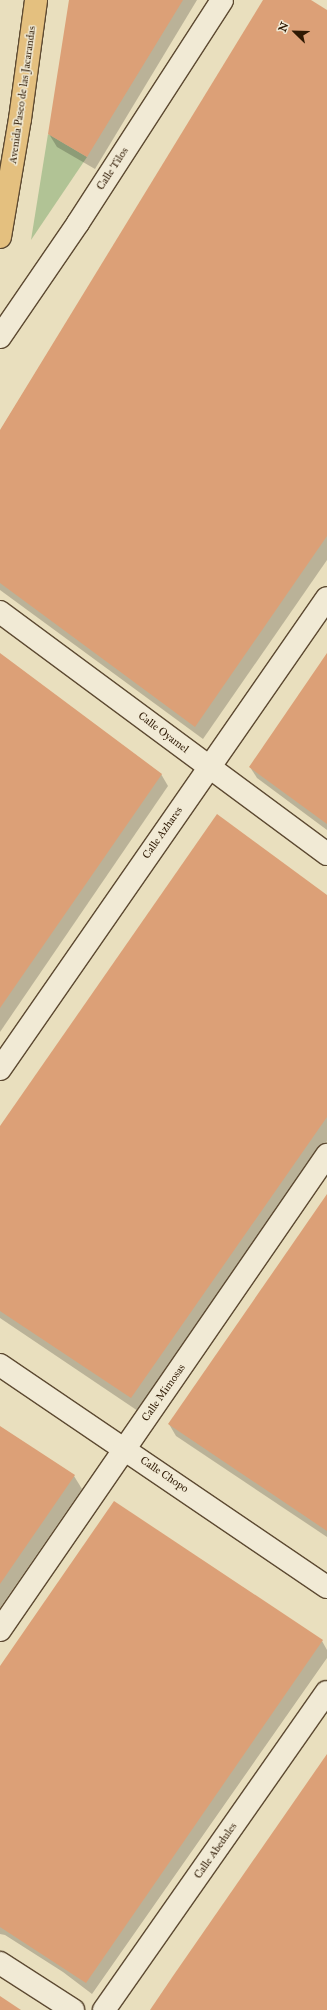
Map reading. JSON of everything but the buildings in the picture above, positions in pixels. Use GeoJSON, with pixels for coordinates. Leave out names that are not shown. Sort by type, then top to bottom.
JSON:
{"type":"FeatureCollection","features":[{"type":"Feature","properties":{"kind":"main road","name":"Avenida Paseo de las Jacarandas"},"geometry":{"type":"LineString","coordinates":[[0,237],[20,119],[36,0]]}},
{"type":"Feature","properties":{"kind":"street","name":"Calle Tilos"},"geometry":{"type":"LineString","coordinates":[[0,337],[78,223],[222,0]]}},
{"type":"Feature","properties":{"kind":"street","name":"Calle Azhares"},"geometry":{"type":"LineString","coordinates":[[0,1069],[327,598]]}},
{"type":"Feature","properties":{"kind":"street","name":"Calle Oyamel"},"geometry":{"type":"LineString","coordinates":[[0,612],[327,854]]}},
{"type":"Feature","properties":{"kind":"street","name":"Calle Mimosas"},"geometry":{"type":"LineString","coordinates":[[0,1630],[327,1155]]}},
{"type":"Feature","properties":{"kind":"street","name":"Calle Chopo"},"geometry":{"type":"LineString","coordinates":[[0,1365],[125,1448],[327,1587]]}},
{"type":"Feature","properties":{"kind":"street","name":"Calle Abedules"},"geometry":{"type":"LineString","coordinates":[[104,2010],[327,1692]]}},
{"type":"Feature","properties":{"kind":"street"},"geometry":{"type":"LineString","coordinates":[[0,1963],[73,2010]]}},
{"type":"Feature","properties":{"kind":"green space"},"geometry":{"type":"Polygon","coordinates":[[[48,134],[87,157],[31,240],[48,134]]]}}]}
